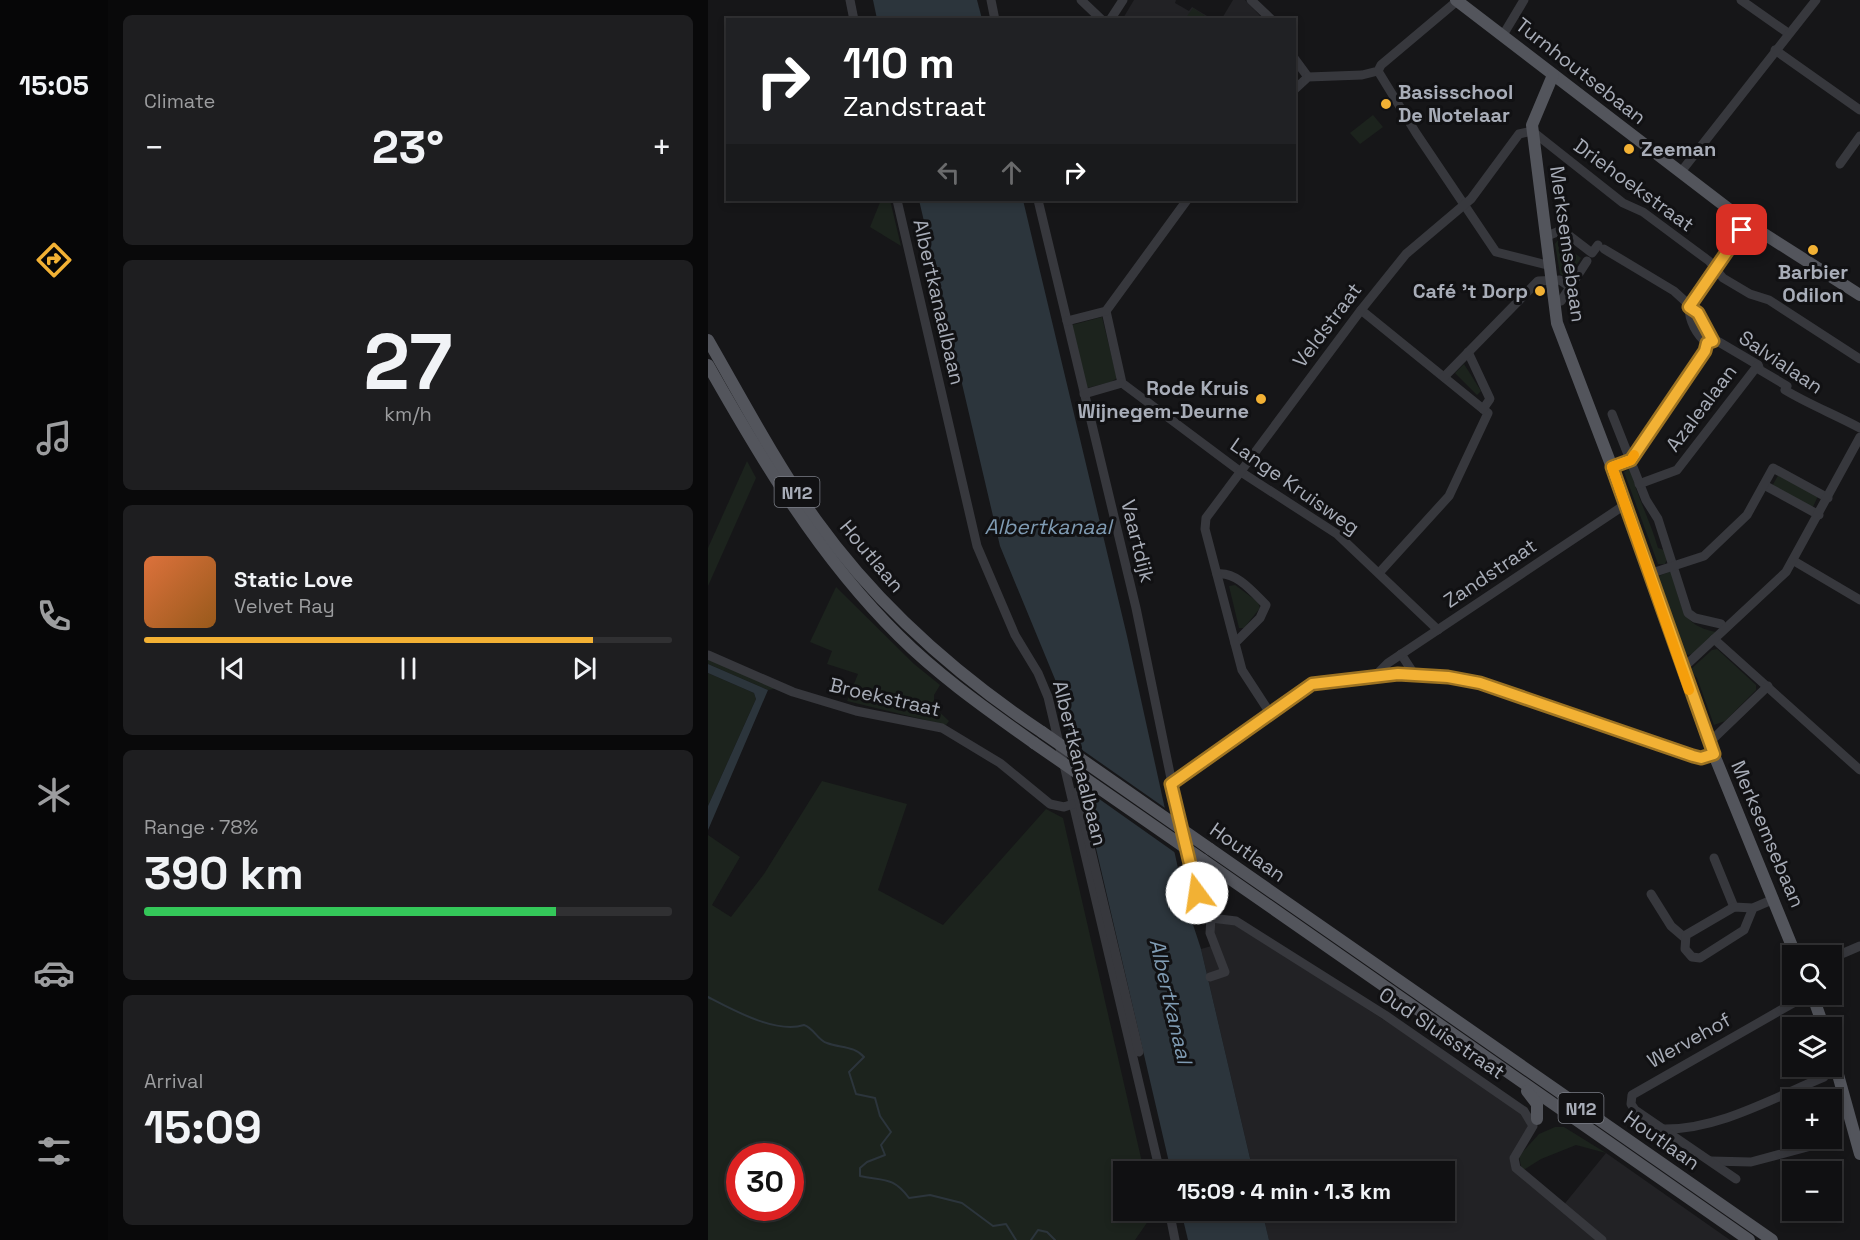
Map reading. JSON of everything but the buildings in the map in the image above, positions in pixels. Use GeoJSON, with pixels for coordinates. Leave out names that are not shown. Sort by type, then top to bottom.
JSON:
{"type":"FeatureCollection","features":[{"type":"Feature","properties":{"kind":"main road","name":"Turnhoutsebaan"},"geometry":{"type":"LineString","coordinates":[[1456,0],[1747,223],[1860,295]]}},
{"type":"Feature","properties":{"kind":"main road","name":"Merksemsebaan"},"geometry":{"type":"LineString","coordinates":[[1553,75],[1532,120],[1532,131],[1557,323],[1626,504],[1708,740],[1792,945]]}},
{"type":"Feature","properties":{"kind":"main road","name":"Houtlaan"},"geometry":{"type":"LineString","coordinates":[[708,340],[786,476],[818,522],[852,566],[930,648],[1042,732],[1772,1240]]}},
{"type":"Feature","properties":{"kind":"main road","name":"Houtlaan"},"geometry":{"type":"LineString","coordinates":[[708,365],[776,483],[807,529],[870,606],[900,637],[943,675],[1034,743],[1749,1240]]}},
{"type":"Feature","properties":{"kind":"main road"},"geometry":{"type":"LineString","coordinates":[[1840,1077],[1855,1120],[1860,1154]]}},
{"type":"Feature","properties":{"kind":"main road"},"geometry":{"type":"LineString","coordinates":[[1517,1079],[1536,1102],[1535,1123]]}},
{"type":"Feature","properties":{"kind":"main road"},"geometry":{"type":"LineString","coordinates":[[1535,1123],[1550,1114],[1572,1117]]}},
{"type":"Feature","properties":{"kind":"street"},"geometry":{"type":"LineString","coordinates":[[850,0],[854,18]]}},
{"type":"Feature","properties":{"kind":"street"},"geometry":{"type":"LineString","coordinates":[[991,0],[995,18]]}},
{"type":"Feature","properties":{"kind":"street"},"geometry":{"type":"LineString","coordinates":[[1081,0],[1100,18]]}},
{"type":"Feature","properties":{"kind":"street"},"geometry":{"type":"LineString","coordinates":[[1111,18],[1123,0]]}},
{"type":"Feature","properties":{"kind":"street"},"geometry":{"type":"LineString","coordinates":[[1251,0],[1270,18]]}},
{"type":"Feature","properties":{"kind":"street"},"geometry":{"type":"LineString","coordinates":[[1296,88],[1308,77],[1362,75],[1378,71],[1381,65],[1456,0]]}},
{"type":"Feature","properties":{"kind":"street"},"geometry":{"type":"LineString","coordinates":[[1503,35],[1524,0]]}},
{"type":"Feature","properties":{"kind":"street"},"geometry":{"type":"LineString","coordinates":[[1741,0],[1788,33]]}},
{"type":"Feature","properties":{"kind":"street"},"geometry":{"type":"LineString","coordinates":[[1680,172],[1816,0]]}},
{"type":"Feature","properties":{"kind":"street"},"geometry":{"type":"LineString","coordinates":[[1775,50],[1860,110]]}},
{"type":"Feature","properties":{"kind":"street"},"geometry":{"type":"LineString","coordinates":[[1296,61],[1308,77]]}},
{"type":"Feature","properties":{"kind":"street"},"geometry":{"type":"LineString","coordinates":[[1378,71],[1496,252],[1551,266]]}},
{"type":"Feature","properties":{"kind":"street","name":"Veldstraat"},"geometry":{"type":"LineString","coordinates":[[1270,713],[1245,677],[1205,529],[1206,518],[1361,309],[1406,254],[1465,206],[1519,134],[1532,131]]}},
{"type":"Feature","properties":{"kind":"street","name":"Driehoekstraat"},"geometry":{"type":"LineString","coordinates":[[1532,131],[1623,203],[1650,218],[1715,269],[1723,278],[1750,294],[1769,300],[1860,359]]}},
{"type":"Feature","properties":{"kind":"street"},"geometry":{"type":"LineString","coordinates":[[1840,164],[1860,136]]}},
{"type":"Feature","properties":{"kind":"street","name":"Albertkanaalbaan"},"geometry":{"type":"LineString","coordinates":[[897,201],[977,546],[1015,636],[1038,673],[1048,697],[1157,1161]]}},
{"type":"Feature","properties":{"kind":"street","name":"Vaartdijk"},"geometry":{"type":"LineString","coordinates":[[1038,201],[1136,608],[1171,784],[1197,893],[1202,910],[1210,918]]}},
{"type":"Feature","properties":{"kind":"street"},"geometry":{"type":"LineString","coordinates":[[1067,321],[1106,311],[1186,201]]}},
{"type":"Feature","properties":{"kind":"street"},"geometry":{"type":"LineString","coordinates":[[1612,467],[1631,460],[1710,342],[1701,338],[1689,316],[1689,307],[1747,223]]}},
{"type":"Feature","properties":{"kind":"street"},"geometry":{"type":"LineString","coordinates":[[1547,236],[1562,230],[1592,253],[1601,247],[1674,291],[1689,307]]}},
{"type":"Feature","properties":{"kind":"street"},"geometry":{"type":"LineString","coordinates":[[1561,301],[1587,261]]}},
{"type":"Feature","properties":{"kind":"street"},"geometry":{"type":"LineString","coordinates":[[1444,377],[1538,280],[1560,280],[1570,287]]}},
{"type":"Feature","properties":{"kind":"street"},"geometry":{"type":"LineString","coordinates":[[1361,309],[1485,411]]}},
{"type":"Feature","properties":{"kind":"street"},"geometry":{"type":"LineString","coordinates":[[1084,394],[1122,383],[1106,311]]}},
{"type":"Feature","properties":{"kind":"street","name":"Salvialaan"},"geometry":{"type":"LineString","coordinates":[[1710,342],[1758,365],[1760,370],[1787,386],[1785,390],[1819,410],[1826,409],[1860,428]]}},
{"type":"Feature","properties":{"kind":"street"},"geometry":{"type":"LineString","coordinates":[[1379,573],[1449,496],[1490,399],[1468,352]]}},
{"type":"Feature","properties":{"kind":"street","name":"Azalealaan"},"geometry":{"type":"LineString","coordinates":[[1639,484],[1677,470],[1682,465],[1758,365]]}},
{"type":"Feature","properties":{"kind":"street","name":"Lange Kruisweg"},"geometry":{"type":"LineString","coordinates":[[1122,383],[1241,472],[1337,534],[1438,630]]}},
{"type":"Feature","properties":{"kind":"street"},"geometry":{"type":"LineString","coordinates":[[1612,414],[1639,484],[1658,519],[1688,613],[1695,618],[1721,624]]}},
{"type":"Feature","properties":{"kind":"street"},"geometry":{"type":"LineString","coordinates":[[1682,669],[1786,572],[1860,437]]}},
{"type":"Feature","properties":{"kind":"street"},"geometry":{"type":"LineString","coordinates":[[1649,574],[1704,556],[1747,515],[1773,468],[1828,498]]}},
{"type":"Feature","properties":{"kind":"street"},"geometry":{"type":"LineString","coordinates":[[1764,485],[1819,515]]}},
{"type":"Feature","properties":{"kind":"street","name":"Zandstraat"},"geometry":{"type":"LineString","coordinates":[[1376,675],[1401,654],[1626,504]]}},
{"type":"Feature","properties":{"kind":"street"},"geometry":{"type":"LineString","coordinates":[[1794,561],[1860,600]]}},
{"type":"Feature","properties":{"kind":"street"},"geometry":{"type":"LineString","coordinates":[[1217,574],[1227,572],[1266,605],[1260,618],[1235,643]]}},
{"type":"Feature","properties":{"kind":"street"},"geometry":{"type":"LineString","coordinates":[[1714,639],[1860,770]]}},
{"type":"Feature","properties":{"kind":"street"},"geometry":{"type":"LineString","coordinates":[[1401,654],[1414,674]]}},
{"type":"Feature","properties":{"kind":"street","name":"Broekstraat"},"geometry":{"type":"LineString","coordinates":[[708,655],[814,698],[856,711],[949,731],[1000,763],[1050,804],[1064,807],[1073,804]]}},
{"type":"Feature","properties":{"kind":"street"},"geometry":{"type":"LineString","coordinates":[[1171,784],[1312,684],[1376,675],[1414,674],[1480,683],[1693,756],[1701,758],[1714,754]]}},
{"type":"Feature","properties":{"kind":"street"},"geometry":{"type":"LineString","coordinates":[[1708,740],[1715,737],[1768,687]]}},
{"type":"Feature","properties":{"kind":"street"},"geometry":{"type":"LineString","coordinates":[[1077,792],[1163,1161]]}},
{"type":"Feature","properties":{"kind":"street"},"geometry":{"type":"LineString","coordinates":[[1714,858],[1734,907]]}},
{"type":"Feature","properties":{"kind":"street"},"geometry":{"type":"LineString","coordinates":[[1651,894],[1671,926],[1684,938],[1685,949],[1688,953],[1700,958],[1744,930],[1754,908]]}},
{"type":"Feature","properties":{"kind":"street"},"geometry":{"type":"LineString","coordinates":[[1684,938],[1734,907],[1754,908],[1774,899]]}},
{"type":"Feature","properties":{"kind":"street"},"geometry":{"type":"LineString","coordinates":[[1210,918],[1210,933],[1225,972],[1210,977]]}},
{"type":"Feature","properties":{"kind":"street","name":"Oud Sluisstraat"},"geometry":{"type":"LineString","coordinates":[[1210,918],[1236,921],[1384,1015],[1524,1111],[1535,1123]]}},
{"type":"Feature","properties":{"kind":"street"},"geometry":{"type":"LineString","coordinates":[[1842,954],[1860,946]]}},
{"type":"Feature","properties":{"kind":"street","name":"Wervehof"},"geometry":{"type":"LineString","coordinates":[[1736,1179],[1632,1107],[1632,1095],[1636,1090],[1790,1005]]}},
{"type":"Feature","properties":{"kind":"street"},"geometry":{"type":"LineString","coordinates":[[1663,1129],[1685,1130],[1707,1124],[1824,1077]]}},
{"type":"Feature","properties":{"kind":"street"},"geometry":{"type":"LineString","coordinates":[[1535,1123],[1514,1158],[1516,1168],[1602,1240]]}},
{"type":"Feature","properties":{"kind":"street"},"geometry":{"type":"LineString","coordinates":[[1711,1161],[1751,1162],[1792,1149]]}},
{"type":"Feature","properties":{"kind":"street"},"geometry":{"type":"LineString","coordinates":[[1171,1221],[1175,1240]]}},
{"type":"Feature","properties":{"kind":"street"},"geometry":{"type":"LineString","coordinates":[[1177,1221],[1181,1240]]}},
{"type":"Feature","properties":{"kind":"shaded area"},"geometry":{"type":"Polygon","coordinates":[[[1134,0],[1176,0],[1175,3],[1189,11],[1192,7],[1210,18],[1123,18],[1134,0]]]}},
{"type":"Feature","properties":{"kind":"shaded area"},"geometry":{"type":"Polygon","coordinates":[[[1233,0],[1245,0],[1262,18],[1222,18],[1233,0]]]}},
{"type":"Feature","properties":{"kind":"shaded area"},"geometry":{"type":"Polygon","coordinates":[[[1193,8],[1208,18],[1186,18],[1193,8]]]}},
{"type":"Feature","properties":{"kind":"shaded area"},"geometry":{"type":"Polygon","coordinates":[[[1373,115],[1383,127],[1360,144],[1350,133],[1373,115]]]}},
{"type":"Feature","properties":{"kind":"shaded area"},"geometry":{"type":"Polygon","coordinates":[[[881,201],[890,201],[901,246],[870,227],[881,201]]]}},
{"type":"Feature","properties":{"kind":"shaded area"},"geometry":{"type":"Polygon","coordinates":[[[1558,240],[1581,258],[1568,279],[1560,274],[1555,244],[1558,240]]]}},
{"type":"Feature","properties":{"kind":"shaded area"},"geometry":{"type":"Polygon","coordinates":[[[1102,317],[1117,378],[1111,382],[1087,388],[1072,325],[1102,317]]]}},
{"type":"Feature","properties":{"kind":"shaded area"},"geometry":{"type":"Polygon","coordinates":[[[1464,364],[1481,391],[1477,395],[1455,373],[1464,364]]]}},
{"type":"Feature","properties":{"kind":"shaded area"},"geometry":{"type":"Polygon","coordinates":[[[747,461],[756,478],[708,586],[708,548],[747,461]]]}},
{"type":"Feature","properties":{"kind":"shaded area"},"geometry":{"type":"Polygon","coordinates":[[[1630,468],[1658,548],[1664,550],[1667,559],[1665,564],[1658,564],[1624,472],[1630,468]]]}},
{"type":"Feature","properties":{"kind":"shaded area"},"geometry":{"type":"Polygon","coordinates":[[[1779,474],[1818,496],[1812,509],[1772,486],[1779,474]]]}},
{"type":"Feature","properties":{"kind":"shaded area"},"geometry":{"type":"Polygon","coordinates":[[[1671,571],[1680,603],[1688,618],[1704,629],[1716,632],[1695,653],[1688,655],[1683,652],[1658,581],[1659,576],[1671,571]]]}},
{"type":"Feature","properties":{"kind":"shaded area"},"geometry":{"type":"Polygon","coordinates":[[[1235,585],[1258,602],[1260,608],[1244,628],[1239,628],[1229,586],[1235,585]]]}},
{"type":"Feature","properties":{"kind":"shaded area"},"geometry":{"type":"Polygon","coordinates":[[[836,587],[914,664],[940,685],[934,695],[934,707],[949,721],[946,725],[847,701],[858,674],[827,664],[832,651],[810,642],[836,587]]]}},
{"type":"Feature","properties":{"kind":"shaded area"},"geometry":{"type":"Polygon","coordinates":[[[1717,649],[1756,685],[1756,690],[1725,721],[1714,725],[1697,678],[1690,670],[1712,650],[1717,649]]]}},
{"type":"Feature","properties":{"kind":"shaded area"},"geometry":{"type":"Polygon","coordinates":[[[708,652],[789,686],[768,690],[708,664],[708,652]]]}},
{"type":"Feature","properties":{"kind":"shaded area"},"geometry":{"type":"Polygon","coordinates":[[[708,673],[754,693],[756,699],[708,806],[708,673]]]}},
{"type":"Feature","properties":{"kind":"shaded area"},"geometry":{"type":"Polygon","coordinates":[[[822,781],[907,804],[878,890],[943,925],[1046,809],[1063,818],[1142,1161],[1113,1161],[1113,1221],[1148,1221],[1135,1240],[708,1240],[708,835],[740,857],[712,905],[731,917],[764,874],[822,781]]]}},
{"type":"Feature","properties":{"kind":"shaded area"},"geometry":{"type":"Polygon","coordinates":[[[1211,918],[1229,919],[1524,1111],[1530,1121],[1514,1164],[1562,1207],[1606,1153],[1730,1240],[1269,1240],[1264,1221],[1455,1221],[1455,1161],[1251,1161],[1201,949],[1215,945],[1211,918]]]}},
{"type":"Feature","properties":{"kind":"shaded area"},"geometry":{"type":"Polygon","coordinates":[[[1555,1127],[1564,1127],[1606,1153],[1576,1145],[1541,1159],[1522,1171],[1519,1156],[1539,1134],[1555,1127]]]}},
{"type":"Feature","properties":{"kind":"water"},"geometry":{"type":"Polygon","coordinates":[[[873,0],[977,0],[982,18],[877,18],[873,0]]]}},
{"type":"Feature","properties":{"kind":"water","name":"Albertkanaal"},"geometry":{"type":"Polygon","coordinates":[[[919,201],[1023,201],[1127,636],[1185,900],[1201,949],[1251,1161],[1169,1161],[1059,689],[1000,546],[919,201]]]}},
{"type":"Feature","properties":{"kind":"water"},"geometry":{"type":"Polygon","coordinates":[[[708,664],[768,690],[708,830],[708,806],[756,699],[754,693],[708,673],[708,664]]]}},
{"type":"Feature","properties":{"kind":"water"},"geometry":{"type":"Polygon","coordinates":[[[1183,1221],[1264,1221],[1269,1240],[1188,1240],[1183,1221]]]}},
{"type":"Feature","properties":{"kind":"pier"},"geometry":{"type":"Polygon","coordinates":[[[1068,740],[1168,810],[1177,854],[1078,784],[1068,740]]]}},
{"type":"Feature","properties":{"kind":"waterway"},"geometry":{"type":"LineString","coordinates":[[708,997],[768,1024],[793,1027],[804,1025],[824,1042],[860,1053],[864,1057],[849,1072],[856,1094],[875,1098],[880,1116],[891,1132],[881,1145],[885,1155],[867,1162],[860,1168],[860,1176],[893,1183],[909,1198],[930,1195],[962,1203],[993,1226],[1006,1224],[1016,1240]]}},
{"type":"Feature","properties":{"kind":"waterway"},"geometry":{"type":"LineString","coordinates":[[1031,1240],[1038,1230],[1047,1232],[1055,1240]]}},
{"type":"Feature","properties":{"kind":"slow traffic"},"geometry":{"type":"LineString","coordinates":[[1634,455],[1631,460],[1612,467],[1689,690]]}},
{"type":"Feature","properties":{"kind":"place","name":"Basisschool De Notelaar"},"geometry":{"type":"Point","coordinates":[1386,104]}},
{"type":"Feature","properties":{"kind":"place","name":"Zeeman"},"geometry":{"type":"Point","coordinates":[1629,149]}},
{"type":"Feature","properties":{"kind":"place","name":"Barbier Odilon"},"geometry":{"type":"Point","coordinates":[1813,250]}},
{"type":"Feature","properties":{"kind":"place","name":"Café 't Dorp"},"geometry":{"type":"Point","coordinates":[1540,291]}},
{"type":"Feature","properties":{"kind":"place","name":"Rode Kruis Wijnegem-Deurne"},"geometry":{"type":"Point","coordinates":[1261,399]}},
{"type":"Feature","properties":{"kind":"route"},"geometry":{"type":"LineString","coordinates":[[1197,893],[1171,784],[1312,684],[1398,674],[1463,679],[1693,756],[1701,758],[1714,754],[1612,467],[1631,460],[1705,351],[1707,343],[1713,341],[1698,313],[1689,307],[1742,230]]}}]}
